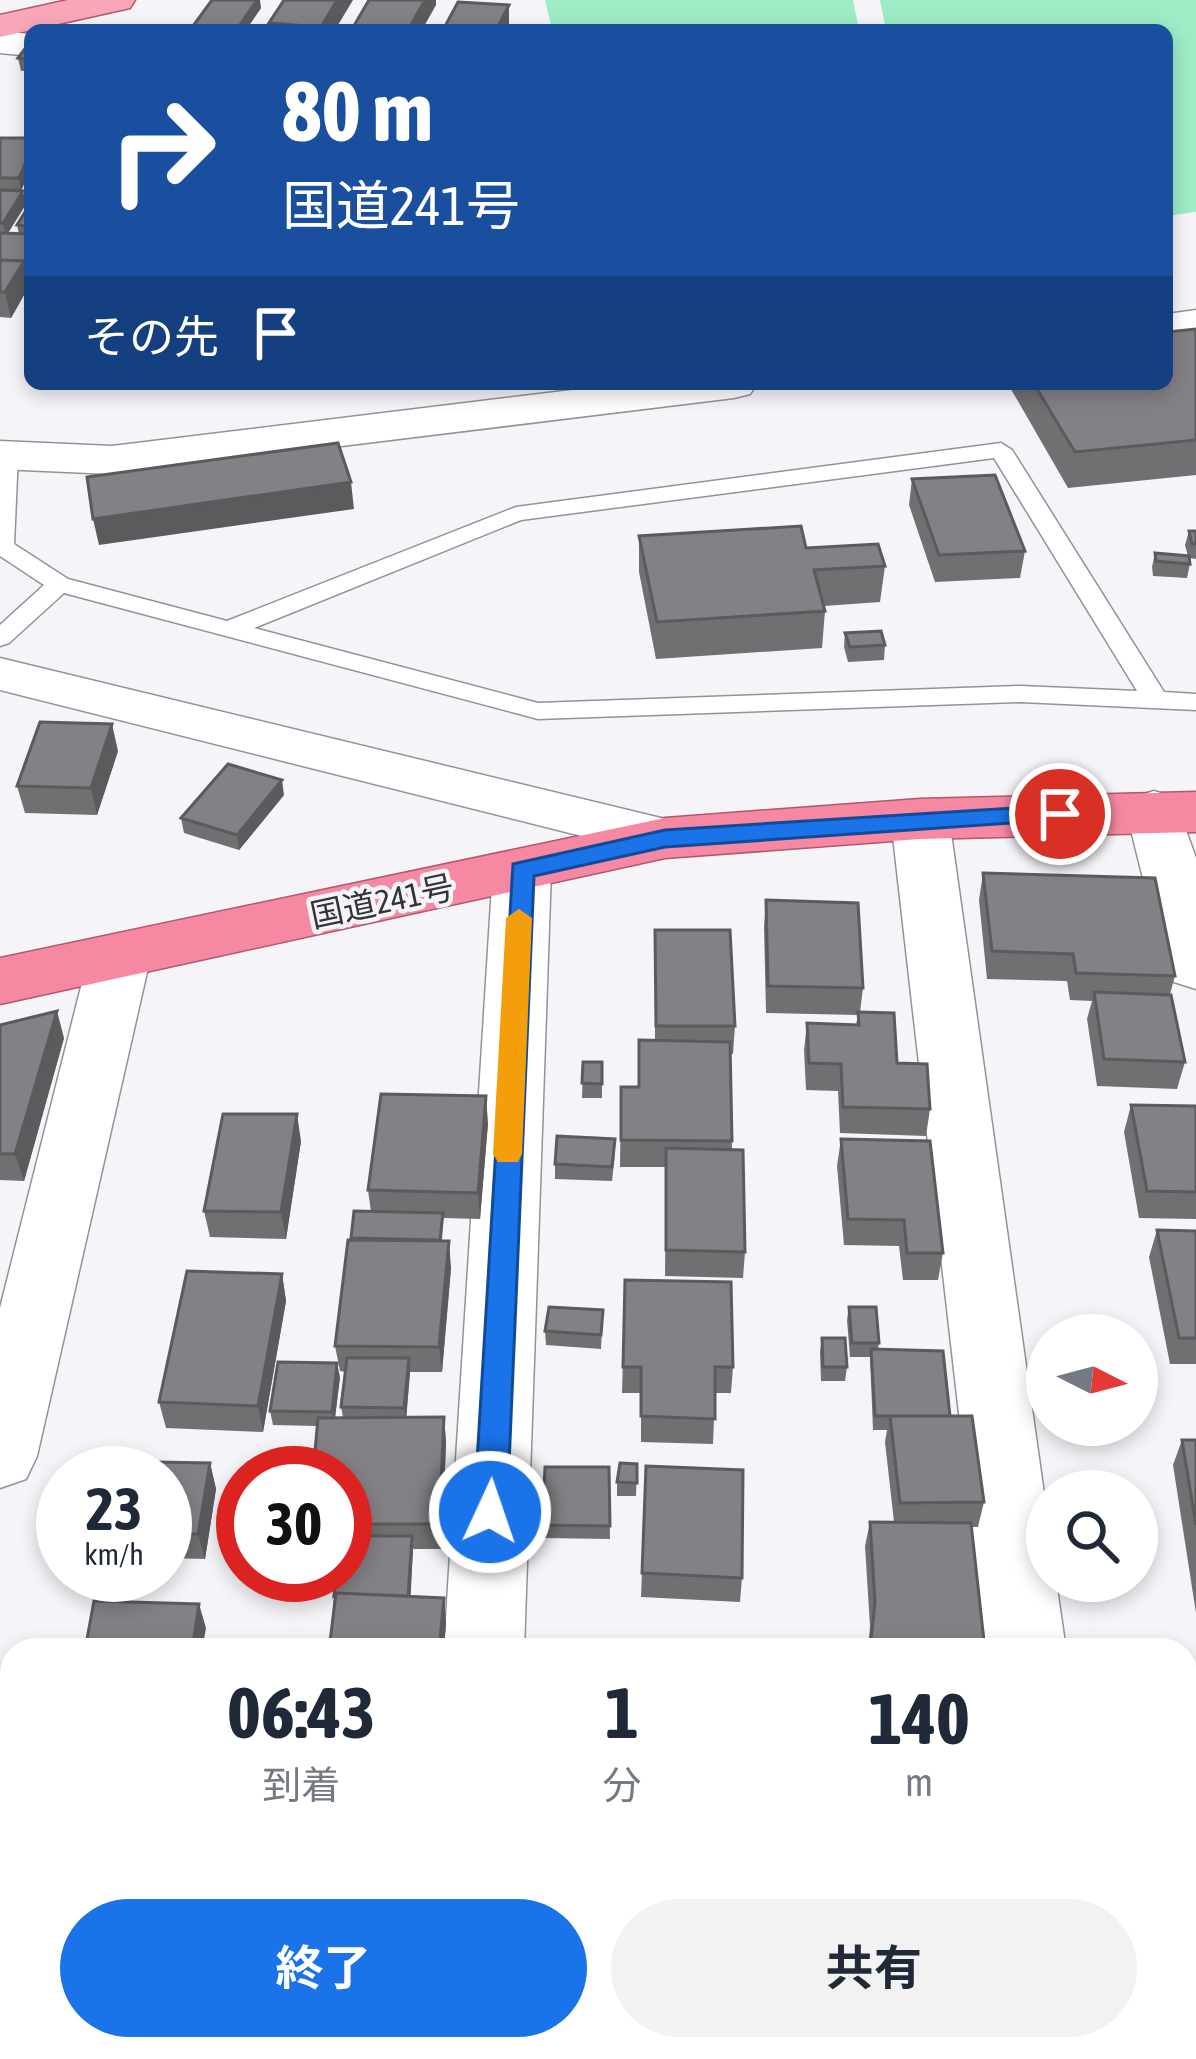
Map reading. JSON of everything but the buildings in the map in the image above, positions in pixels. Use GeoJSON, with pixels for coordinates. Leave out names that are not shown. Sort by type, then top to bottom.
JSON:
{"type":"FeatureCollection","features":[{"type":"Feature","properties":{"kind":"highway","name":"国道241号"},"geometry":{"type":"LineString","coordinates":[[0,981],[665,838],[920,819],[1175,811]]}},
{"type":"Feature","properties":{"kind":"main road"},"geometry":{"type":"LineString","coordinates":[[0,26],[117,0]]}},
{"type":"Feature","properties":{"kind":"street"},"geometry":{"type":"LineString","coordinates":[[4,455],[112,460],[653,390]]}},
{"type":"Feature","properties":{"kind":"street"},"geometry":{"type":"LineString","coordinates":[[0,674],[665,838]]}},
{"type":"Feature","properties":{"kind":"street"},"geometry":{"type":"LineString","coordinates":[[1175,811],[1196,967]]}},
{"type":"Feature","properties":{"kind":"street"},"geometry":{"type":"LineString","coordinates":[[920,819],[1024,1638]]}},
{"type":"Feature","properties":{"kind":"street"},"geometry":{"type":"LineString","coordinates":[[485,1638],[522,870]]}},
{"type":"Feature","properties":{"kind":"street"},"geometry":{"type":"LineString","coordinates":[[0,1456],[119,959]]}},
{"type":"Feature","properties":{"kind":"lane"},"geometry":{"type":"LineString","coordinates":[[229,629],[516,514],[1001,450],[1156,700]]}},
{"type":"Feature","properties":{"kind":"lane"},"geometry":{"type":"LineString","coordinates":[[4,455],[2,547],[58,584],[538,711],[1022,694],[1196,702]]}},
{"type":"Feature","properties":{"kind":"lane"},"geometry":{"type":"LineString","coordinates":[[0,638],[58,584]]}},
{"type":"Feature","properties":{"kind":"green space"},"geometry":{"type":"Polygon","coordinates":[[[545,0],[853,0],[858,24],[551,24],[545,0]]]}},
{"type":"Feature","properties":{"kind":"green space"},"geometry":{"type":"Polygon","coordinates":[[[880,0],[1196,0],[1196,212],[1173,215],[1173,24],[885,24],[880,0]]]}},
{"type":"Feature","properties":{"kind":"slow traffic"},"geometry":{"type":"LineString","coordinates":[[508,1154],[519,918]]}},
{"type":"Feature","properties":{"kind":"route"},"geometry":{"type":"LineString","coordinates":[[490,1512],[522,870],[665,838],[1060,814]]}}]}
